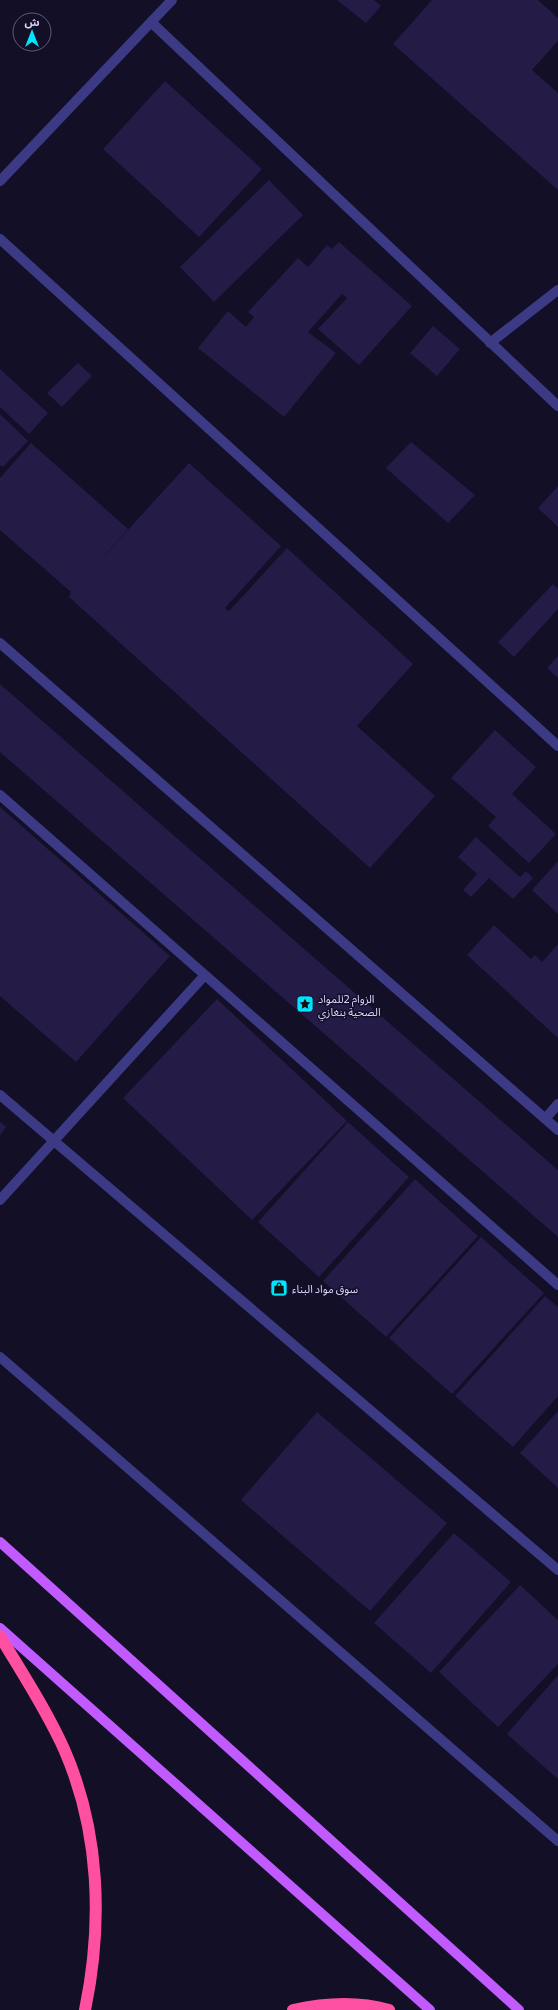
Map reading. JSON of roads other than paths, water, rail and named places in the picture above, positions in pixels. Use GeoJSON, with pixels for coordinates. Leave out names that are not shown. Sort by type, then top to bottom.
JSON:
{"type":"FeatureCollection","features":[{"type":"Feature","properties":{"kind":"highway"},"geometry":{"type":"LineString","coordinates":[[0,1636],[47,1715],[64,1750],[77,1786],[87,1824],[94,1862],[96,1941],[91,1980],[85,2010]]}},
{"type":"Feature","properties":{"kind":"highway"},"geometry":{"type":"LineString","coordinates":[[293,2010],[334,2004],[364,2005],[389,2010]]}},
{"type":"Feature","properties":{"kind":"main road"},"geometry":{"type":"LineString","coordinates":[[0,1542],[519,2010]]}},
{"type":"Feature","properties":{"kind":"main road"},"geometry":{"type":"LineString","coordinates":[[0,1628],[430,2010]]}},
{"type":"Feature","properties":{"kind":"lane"},"geometry":{"type":"LineString","coordinates":[[0,181],[172,0]]}},
{"type":"Feature","properties":{"kind":"lane"},"geometry":{"type":"LineString","coordinates":[[151,22],[558,406]]}},
{"type":"Feature","properties":{"kind":"lane"},"geometry":{"type":"LineString","coordinates":[[0,239],[558,746]]}},
{"type":"Feature","properties":{"kind":"lane"},"geometry":{"type":"LineString","coordinates":[[490,343],[558,290]]}},
{"type":"Feature","properties":{"kind":"lane"},"geometry":{"type":"LineString","coordinates":[[0,643],[558,1130]]}},
{"type":"Feature","properties":{"kind":"lane"},"geometry":{"type":"LineString","coordinates":[[0,794],[558,1285]]}},
{"type":"Feature","properties":{"kind":"lane"},"geometry":{"type":"LineString","coordinates":[[0,1200],[53,1140],[205,975]]}},
{"type":"Feature","properties":{"kind":"lane"},"geometry":{"type":"LineString","coordinates":[[0,1095],[558,1570]]}},
{"type":"Feature","properties":{"kind":"lane"},"geometry":{"type":"LineString","coordinates":[[545,1119],[558,1104]]}},
{"type":"Feature","properties":{"kind":"lane"},"geometry":{"type":"LineString","coordinates":[[0,1357],[558,1841]]}},
{"type":"Feature","properties":{"kind":"place","name":"الزوام 2للمواد الصحية بنغازي"},"geometry":{"type":"Point","coordinates":[305,1004]}},
{"type":"Feature","properties":{"kind":"place","name":"سوق مواد البناء"},"geometry":{"type":"Point","coordinates":[279,1288]}}]}
